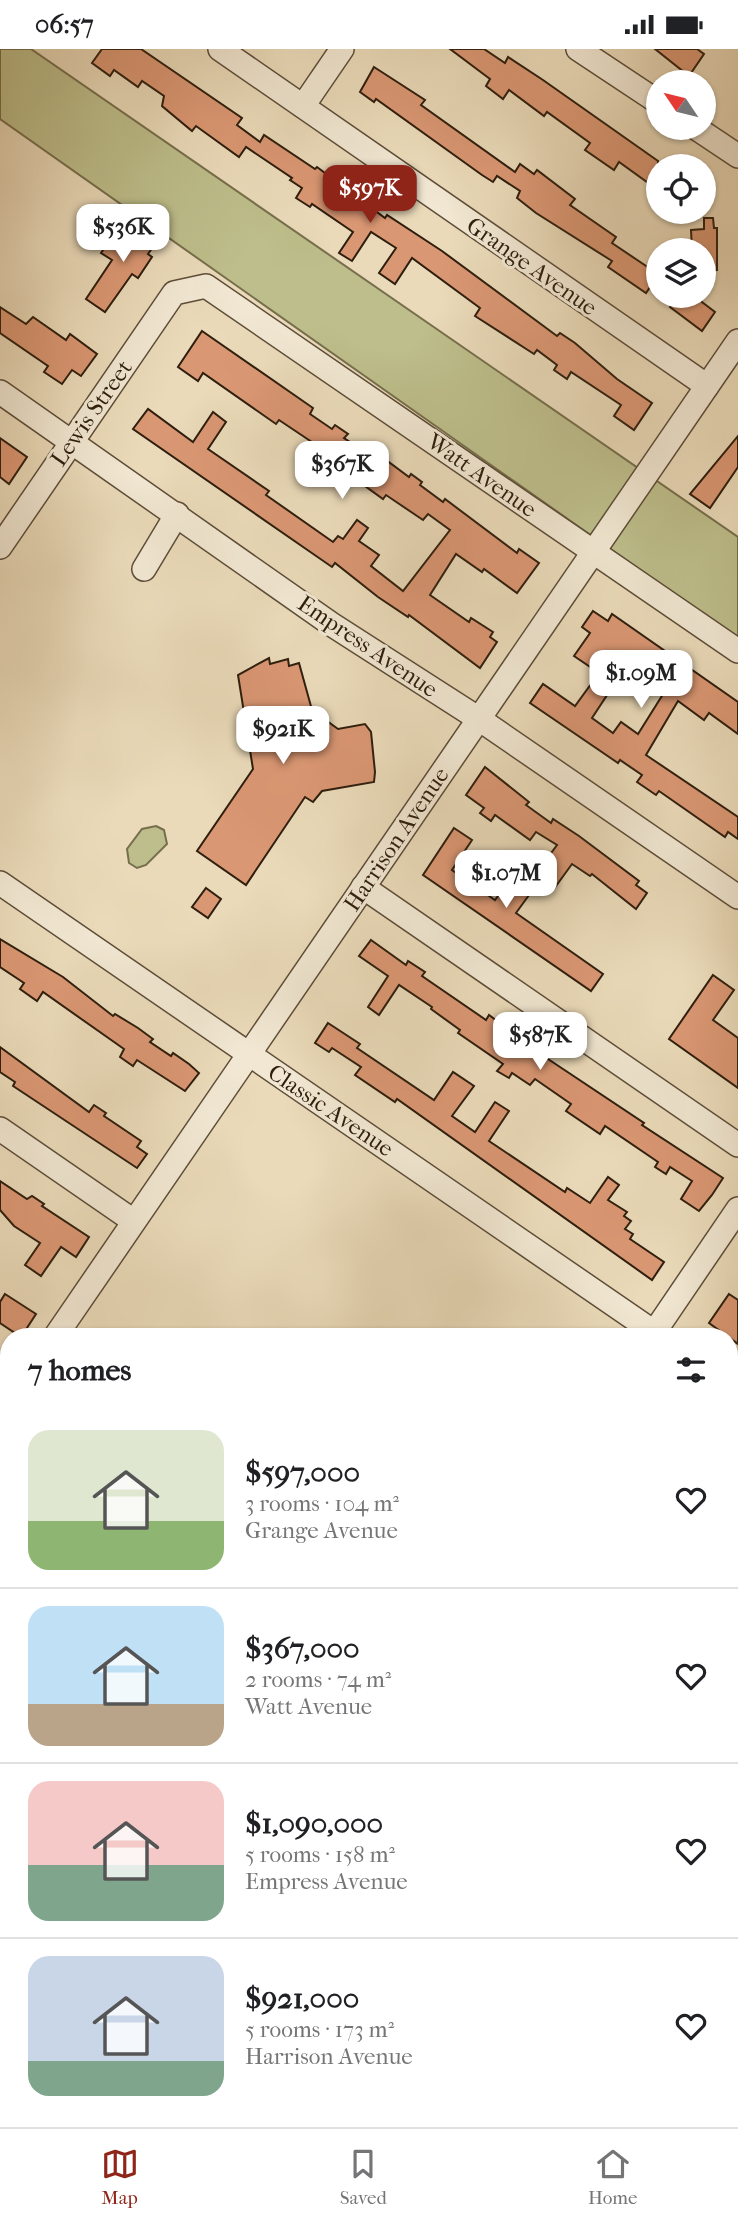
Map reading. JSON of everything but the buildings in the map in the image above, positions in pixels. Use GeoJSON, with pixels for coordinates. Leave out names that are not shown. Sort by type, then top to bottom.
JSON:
{"type":"FeatureCollection","features":[{"type":"Feature","properties":{"kind":"street","name":"Grange Avenue"},"geometry":{"type":"LineString","coordinates":[[220,49],[707,386]]}},
{"type":"Feature","properties":{"kind":"street"},"geometry":{"type":"LineString","coordinates":[[303,106],[342,49]]}},
{"type":"Feature","properties":{"kind":"street"},"geometry":{"type":"LineString","coordinates":[[578,49],[646,94]]}},
{"type":"Feature","properties":{"kind":"street"},"geometry":{"type":"LineString","coordinates":[[714,140],[738,156]]}},
{"type":"Feature","properties":{"kind":"street","name":"Watt Avenue"},"geometry":{"type":"LineString","coordinates":[[188,287],[205,286],[738,652]]}},
{"type":"Feature","properties":{"kind":"street","name":"Lewis Street"},"geometry":{"type":"LineString","coordinates":[[0,547],[174,293],[188,287]]}},
{"type":"Feature","properties":{"kind":"street","name":"Harrison Avenue"},"geometry":{"type":"LineString","coordinates":[[63,1328],[132,1220],[249,1054],[738,341]]}},
{"type":"Feature","properties":{"kind":"street","name":"Empress Avenue"},"geometry":{"type":"LineString","coordinates":[[0,392],[331,624],[478,719],[738,897]]}},
{"type":"Feature","properties":{"kind":"street"},"geometry":{"type":"LineString","coordinates":[[144,569],[177,514]]}},
{"type":"Feature","properties":{"kind":"street","name":"Classic Avenue"},"geometry":{"type":"LineString","coordinates":[[0,883],[645,1328]]}},
{"type":"Feature","properties":{"kind":"street"},"geometry":{"type":"LineString","coordinates":[[363,887],[734,1133]]}},
{"type":"Feature","properties":{"kind":"street"},"geometry":{"type":"LineString","coordinates":[[0,1129],[132,1220]]}},
{"type":"Feature","properties":{"kind":"street"},"geometry":{"type":"LineString","coordinates":[[660,1328],[738,1209]]}},
{"type":"Feature","properties":{"kind":"green space"},"geometry":{"type":"Polygon","coordinates":[[[0,49],[31,49],[738,537],[738,639],[0,119],[0,49]]]}},
{"type":"Feature","properties":{"kind":"green space"},"geometry":{"type":"Polygon","coordinates":[[[156,826],[164,830],[167,844],[146,865],[137,868],[129,863],[127,849],[142,829],[156,826]]]}}]}
